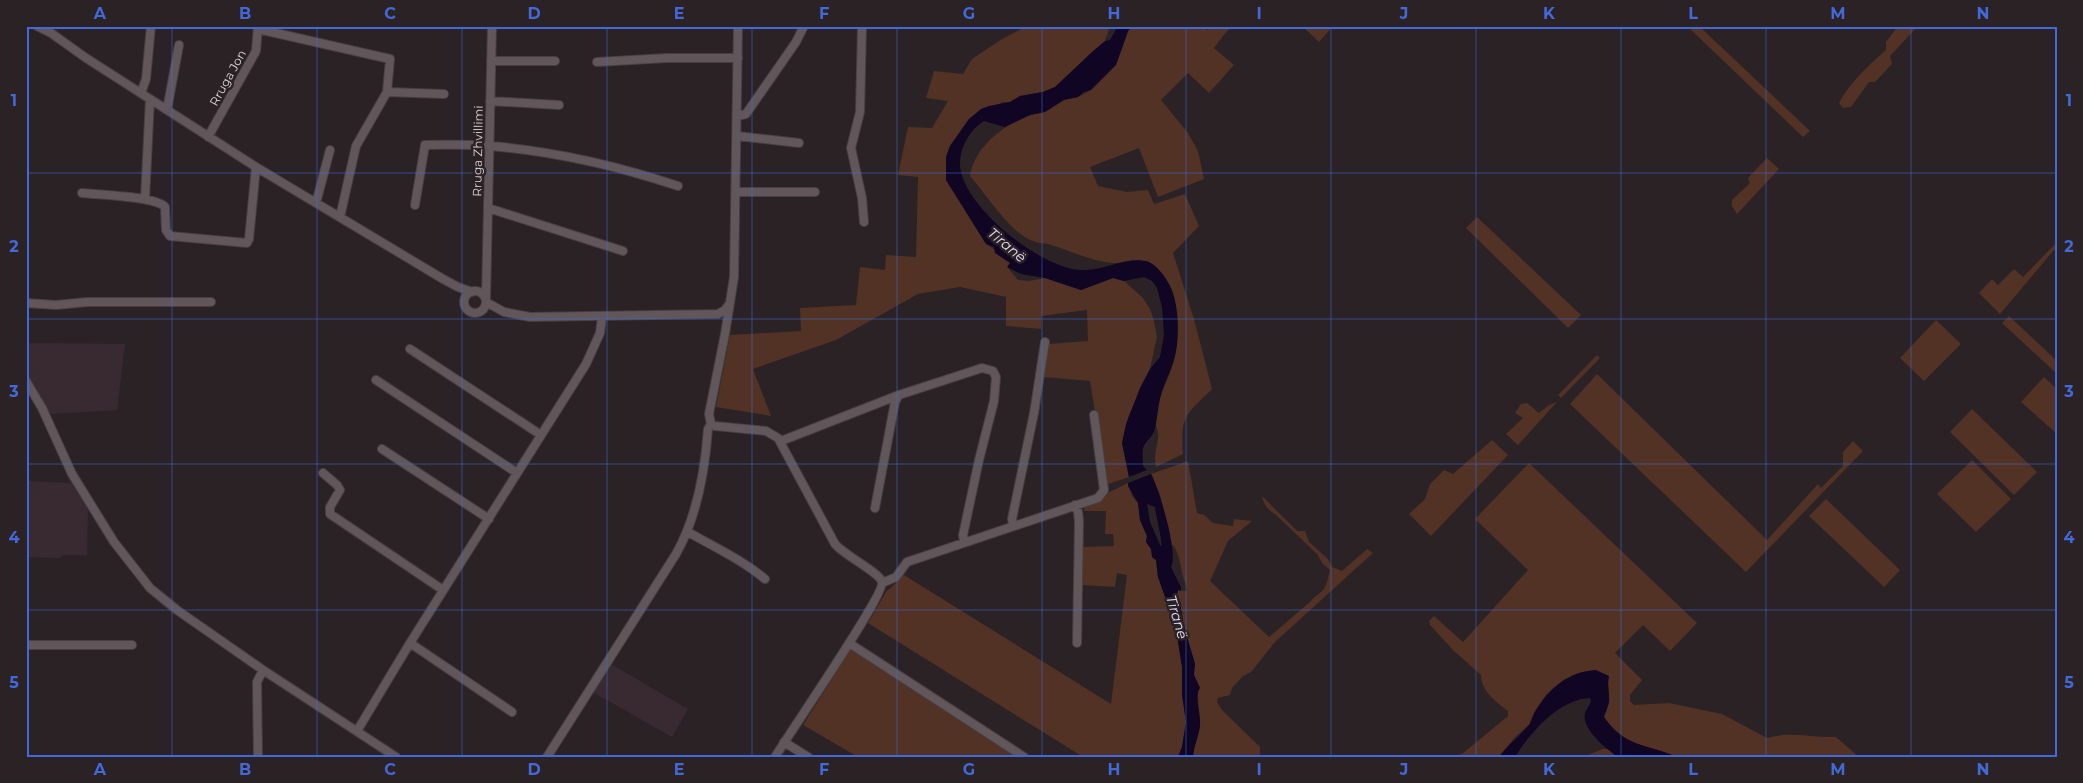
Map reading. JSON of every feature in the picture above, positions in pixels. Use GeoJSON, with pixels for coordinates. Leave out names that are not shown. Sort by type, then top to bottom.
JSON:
{"type":"FeatureCollection","features":[{"type":"Feature","properties":{"kind":"street"},"geometry":{"type":"LineString","coordinates":[[38,26],[51,32],[150,99],[256,167],[443,280],[458,287],[474,291],[504,312]]}},
{"type":"Feature","properties":{"kind":"street"},"geometry":{"type":"LineString","coordinates":[[141,93],[146,79],[151,26]]}},
{"type":"Feature","properties":{"kind":"street","name":"Rruga Zhvillimi"},"geometry":{"type":"LineString","coordinates":[[486,300],[492,26]]}},
{"type":"Feature","properties":{"kind":"street"},"geometry":{"type":"LineString","coordinates":[[547,757],[676,554],[688,532],[702,478],[708,429],[711,424],[709,417],[731,301],[735,262],[738,26]]}},
{"type":"Feature","properties":{"kind":"street"},"geometry":{"type":"LineString","coordinates":[[738,116],[746,114],[796,42],[804,26]]}},
{"type":"Feature","properties":{"kind":"street"},"geometry":{"type":"LineString","coordinates":[[862,26],[860,112],[851,148],[862,198],[864,222]]}},
{"type":"Feature","properties":{"kind":"street"},"geometry":{"type":"LineString","coordinates":[[258,28],[387,56],[390,61],[387,92],[356,146],[340,217]]}},
{"type":"Feature","properties":{"kind":"street","name":"Rruga Jon"},"geometry":{"type":"LineString","coordinates":[[208,137],[256,50],[258,28]]}},
{"type":"Feature","properties":{"kind":"street"},"geometry":{"type":"LineString","coordinates":[[167,110],[179,45]]}},
{"type":"Feature","properties":{"kind":"street"},"geometry":{"type":"LineString","coordinates":[[597,62],[667,58],[738,58]]}},
{"type":"Feature","properties":{"kind":"street"},"geometry":{"type":"LineString","coordinates":[[491,61],[555,61]]}},
{"type":"Feature","properties":{"kind":"street"},"geometry":{"type":"LineString","coordinates":[[387,92],[444,94]]}},
{"type":"Feature","properties":{"kind":"street"},"geometry":{"type":"LineString","coordinates":[[145,199],[150,99]]}},
{"type":"Feature","properties":{"kind":"street"},"geometry":{"type":"LineString","coordinates":[[490,101],[559,105]]}},
{"type":"Feature","properties":{"kind":"street"},"geometry":{"type":"LineString","coordinates":[[737,136],[799,143]]}},
{"type":"Feature","properties":{"kind":"street"},"geometry":{"type":"LineString","coordinates":[[415,205],[425,145],[489,146],[527,150],[618,168],[678,186]]}},
{"type":"Feature","properties":{"kind":"street"},"geometry":{"type":"LineString","coordinates":[[316,203],[330,150]]}},
{"type":"Feature","properties":{"kind":"street"},"geometry":{"type":"LineString","coordinates":[[82,193],[159,202],[166,207],[166,230],[170,236],[247,243],[250,239],[256,167]]}},
{"type":"Feature","properties":{"kind":"street"},"geometry":{"type":"LineString","coordinates":[[736,192],[815,192]]}},
{"type":"Feature","properties":{"kind":"street"},"geometry":{"type":"LineString","coordinates":[[488,208],[623,251]]}},
{"type":"Feature","properties":{"kind":"street"},"geometry":{"type":"LineString","coordinates":[[464,306],[464,298],[484,284],[486,276]]}},
{"type":"Feature","properties":{"kind":"street"},"geometry":{"type":"LineString","coordinates":[[443,280],[458,292],[464,306],[472,313],[504,312],[530,317],[709,314],[722,312],[731,301]]}},
{"type":"Feature","properties":{"kind":"street"},"geometry":{"type":"LineString","coordinates":[[482,312],[486,300]]}},
{"type":"Feature","properties":{"kind":"street"},"geometry":{"type":"LineString","coordinates":[[26,303],[56,305],[88,302],[211,302]]}},
{"type":"Feature","properties":{"kind":"street"},"geometry":{"type":"LineString","coordinates":[[709,314],[723,322],[725,334]]}},
{"type":"Feature","properties":{"kind":"street"},"geometry":{"type":"LineString","coordinates":[[357,731],[410,642],[586,364],[600,333],[602,317]]}},
{"type":"Feature","properties":{"kind":"street"},"geometry":{"type":"LineString","coordinates":[[1013,525],[1012,519],[1034,413],[1045,342]]}},
{"type":"Feature","properties":{"kind":"street"},"geometry":{"type":"LineString","coordinates":[[410,349],[541,435]]}},
{"type":"Feature","properties":{"kind":"street"},"geometry":{"type":"LineString","coordinates":[[781,441],[898,394],[982,368],[988,368],[996,373],[994,401],[963,535],[964,542]]}},
{"type":"Feature","properties":{"kind":"street"},"geometry":{"type":"LineString","coordinates":[[376,380],[517,473]]}},
{"type":"Feature","properties":{"kind":"street"},"geometry":{"type":"LineString","coordinates":[[27,382],[42,408],[72,474],[114,542],[150,588],[176,610],[263,670],[396,757]]}},
{"type":"Feature","properties":{"kind":"street"},"geometry":{"type":"LineString","coordinates":[[875,508],[898,394]]}},
{"type":"Feature","properties":{"kind":"street"},"geometry":{"type":"LineString","coordinates":[[882,583],[896,577],[907,562],[1098,498],[1104,490],[1094,415]]}},
{"type":"Feature","properties":{"kind":"street"},"geometry":{"type":"LineString","coordinates":[[711,424],[766,431],[774,434],[781,441],[835,544],[844,554],[879,577],[882,583],[877,598],[775,757]]}},
{"type":"Feature","properties":{"kind":"street"},"geometry":{"type":"LineString","coordinates":[[382,449],[489,519]]}},
{"type":"Feature","properties":{"kind":"street"},"geometry":{"type":"LineString","coordinates":[[323,473],[340,490],[330,507],[330,514],[443,590]]}},
{"type":"Feature","properties":{"kind":"street"},"geometry":{"type":"LineString","coordinates":[[1075,505],[1079,522],[1077,643]]}},
{"type":"Feature","properties":{"kind":"street"},"geometry":{"type":"LineString","coordinates":[[688,532],[750,566],[765,579]]}},
{"type":"Feature","properties":{"kind":"street"},"geometry":{"type":"LineString","coordinates":[[410,642],[512,712]]}},
{"type":"Feature","properties":{"kind":"street"},"geometry":{"type":"LineString","coordinates":[[849,643],[1024,757]]}},
{"type":"Feature","properties":{"kind":"street"},"geometry":{"type":"LineString","coordinates":[[26,645],[132,645]]}},
{"type":"Feature","properties":{"kind":"street"},"geometry":{"type":"LineString","coordinates":[[258,757],[258,682],[263,670]]}},
{"type":"Feature","properties":{"kind":"street"},"geometry":{"type":"LineString","coordinates":[[784,742],[808,757]]}},
{"type":"Feature","properties":{"kind":"shaded area"},"geometry":{"type":"Polygon","coordinates":[[[1027,26],[1110,26],[1105,41],[1055,87],[1043,92],[1020,96],[1010,102],[1003,102],[969,119],[950,146],[946,157],[946,180],[986,244],[1011,263],[1008,268],[1018,280],[1029,281],[1045,278],[1081,290],[1113,278],[1124,281],[1143,298],[1150,309],[1157,337],[1150,369],[1129,415],[1122,443],[1129,477],[1108,484],[1090,381],[1043,377],[1048,344],[1088,341],[1087,310],[1041,316],[1041,329],[1006,326],[1006,297],[960,287],[918,294],[836,340],[753,369],[771,416],[716,407],[730,335],[801,331],[800,308],[856,305],[860,267],[885,270],[886,255],[916,257],[918,177],[898,175],[908,127],[932,128],[948,101],[926,98],[934,71],[963,74],[972,59],[1002,39],[1027,26]]]}},
{"type":"Feature","properties":{"kind":"shaded area"},"geometry":{"type":"Polygon","coordinates":[[[1132,26],[1203,26],[1207,30],[1214,26],[1234,26],[1227,31],[1214,48],[1234,65],[1209,93],[1188,73],[1161,100],[1188,133],[1198,151],[1204,179],[1158,197],[1139,148],[1090,167],[1098,186],[1127,192],[1148,190],[1154,204],[1185,194],[1199,226],[1173,253],[1194,319],[1212,389],[1191,411],[1184,423],[1183,454],[1156,467],[1157,411],[1174,360],[1177,338],[1177,315],[1170,287],[1165,279],[1153,266],[1145,262],[1135,260],[1116,263],[1104,262],[1024,237],[1007,222],[970,176],[973,165],[984,146],[1001,130],[1021,119],[1044,112],[1062,100],[1078,97],[1091,90],[1121,52],[1128,31],[1132,26]]]}},
{"type":"Feature","properties":{"kind":"shaded area"},"geometry":{"type":"Polygon","coordinates":[[[1302,26],[1333,26],[1319,42],[1302,26]]]}},
{"type":"Feature","properties":{"kind":"shaded area"},"geometry":{"type":"Polygon","coordinates":[[[1687,26],[1699,26],[1810,131],[1803,137],[1687,26]]]}},
{"type":"Feature","properties":{"kind":"shaded area"},"geometry":{"type":"Polygon","coordinates":[[[1898,26],[1918,26],[1890,56],[1892,64],[1875,82],[1869,82],[1851,107],[1843,108],[1839,103],[1843,95],[1860,75],[1886,50],[1886,42],[1898,26]]]}},
{"type":"Feature","properties":{"kind":"shaded area"},"geometry":{"type":"Polygon","coordinates":[[[1767,158],[1779,169],[1737,214],[1732,206],[1732,200],[1750,183],[1748,178],[1767,158]]]}},
{"type":"Feature","properties":{"kind":"shaded area"},"geometry":{"type":"Polygon","coordinates":[[[1477,217],[1581,315],[1568,328],[1466,228],[1477,217]]]}},
{"type":"Feature","properties":{"kind":"shaded area"},"geometry":{"type":"Polygon","coordinates":[[[2057,242],[2057,252],[2054,250],[2000,314],[1979,293],[1992,279],[1998,285],[2014,269],[2023,277],[2057,242]]]}},
{"type":"Feature","properties":{"kind":"shaded area"},"geometry":{"type":"Polygon","coordinates":[[[2009,316],[2057,361],[2057,374],[2002,323],[2009,316]]]}},
{"type":"Feature","properties":{"kind":"shaded area"},"geometry":{"type":"Polygon","coordinates":[[[1936,320],[1961,344],[1924,381],[1900,358],[1936,320]]]}},
{"type":"Feature","properties":{"kind":"shaded area"},"geometry":{"type":"Polygon","coordinates":[[[26,343],[125,344],[117,410],[49,414],[26,372],[26,343]]]}},
{"type":"Feature","properties":{"kind":"shaded area"},"geometry":{"type":"Polygon","coordinates":[[[1597,355],[1600,358],[1561,398],[1558,395],[1597,355]]]}},
{"type":"Feature","properties":{"kind":"shaded area"},"geometry":{"type":"Polygon","coordinates":[[[1597,374],[1767,540],[1818,484],[1821,488],[1843,466],[1843,452],[1853,441],[1863,451],[1746,572],[1570,404],[1597,374]]]}},
{"type":"Feature","properties":{"kind":"shaded area"},"geometry":{"type":"Polygon","coordinates":[[[2044,377],[2057,389],[2057,434],[2021,402],[2044,377]]]}},
{"type":"Feature","properties":{"kind":"shaded area"},"geometry":{"type":"Polygon","coordinates":[[[1557,402],[1518,445],[1506,434],[1523,418],[1515,413],[1521,404],[1527,403],[1539,413],[1549,405],[1557,402]]]}},
{"type":"Feature","properties":{"kind":"shaded area"},"geometry":{"type":"Polygon","coordinates":[[[1972,409],[2037,472],[2014,495],[1950,432],[1972,409]]]}},
{"type":"Feature","properties":{"kind":"shaded area"},"geometry":{"type":"Polygon","coordinates":[[[1492,440],[1508,455],[1431,536],[1409,514],[1425,499],[1430,484],[1444,470],[1453,474],[1492,440]]]}},
{"type":"Feature","properties":{"kind":"shaded area"},"geometry":{"type":"Polygon","coordinates":[[[1972,460],[2011,499],[1976,532],[1937,494],[1972,460]]]}},
{"type":"Feature","properties":{"kind":"shaded area"},"geometry":{"type":"Polygon","coordinates":[[[1188,461],[1197,513],[1204,515],[1213,523],[1233,526],[1234,519],[1252,521],[1228,541],[1210,581],[1269,637],[1322,591],[1330,570],[1323,564],[1317,554],[1268,508],[1262,496],[1297,531],[1305,531],[1309,542],[1328,559],[1332,567],[1342,571],[1367,549],[1373,553],[1275,642],[1251,672],[1243,676],[1232,688],[1230,695],[1218,698],[1217,702],[1222,710],[1260,747],[1260,757],[1193,757],[1200,727],[1197,682],[1193,675],[1195,664],[1183,623],[1182,611],[1176,599],[1178,590],[1187,591],[1187,589],[1180,560],[1173,545],[1171,546],[1160,495],[1151,474],[1188,461]]]}},
{"type":"Feature","properties":{"kind":"shaded area"},"geometry":{"type":"Polygon","coordinates":[[[1529,463],[1697,623],[1670,651],[1643,625],[1615,653],[1642,680],[1630,695],[1630,701],[1634,705],[1669,703],[1722,714],[1767,738],[1784,735],[1836,737],[1859,757],[1677,757],[1637,744],[1620,735],[1612,727],[1604,717],[1609,702],[1609,677],[1565,679],[1546,695],[1535,711],[1529,725],[1515,737],[1499,757],[1449,757],[1462,754],[1508,716],[1508,711],[1486,691],[1481,675],[1453,650],[1430,625],[1429,621],[1434,616],[1463,642],[1528,570],[1475,519],[1529,463]]]}},
{"type":"Feature","properties":{"kind":"shaded area"},"geometry":{"type":"Polygon","coordinates":[[[26,481],[71,483],[88,509],[87,555],[62,555],[61,558],[26,557],[26,481]]]}},
{"type":"Feature","properties":{"kind":"shaded area"},"geometry":{"type":"Polygon","coordinates":[[[1128,483],[1132,496],[1138,503],[1140,520],[1147,536],[1146,542],[1151,549],[1152,557],[1156,560],[1158,577],[1170,611],[1171,622],[1176,629],[1182,667],[1182,695],[1186,722],[1182,747],[1178,757],[1079,757],[1080,755],[868,623],[886,592],[904,575],[1111,704],[1127,575],[1117,573],[1115,587],[1083,585],[1083,547],[1114,546],[1113,534],[1105,534],[1106,511],[1084,511],[1085,504],[1128,483]]]}},
{"type":"Feature","properties":{"kind":"shaded area"},"geometry":{"type":"Polygon","coordinates":[[[1826,499],[1900,570],[1884,587],[1809,516],[1826,499]]]}},
{"type":"Feature","properties":{"kind":"shaded area"},"geometry":{"type":"Polygon","coordinates":[[[852,647],[1019,757],[858,757],[803,725],[852,647]]]}},
{"type":"Feature","properties":{"kind":"shaded area"},"geometry":{"type":"Polygon","coordinates":[[[609,663],[688,709],[672,737],[591,691],[609,663]]]}},
{"type":"Feature","properties":{"kind":"shaded area"},"geometry":{"type":"Polygon","coordinates":[[[1603,749],[1609,749],[1615,757],[1583,757],[1603,749]]]}},
{"type":"Feature","properties":{"kind":"water","name":"Tiranë"},"geometry":{"type":"Polygon","coordinates":[[[1118,26],[1132,26],[1128,31],[1116,65],[1091,90],[1084,92],[1078,97],[1064,100],[1045,112],[1030,115],[1005,127],[984,121],[967,138],[960,161],[963,178],[972,196],[987,214],[1025,247],[1065,267],[1082,270],[1090,270],[1122,262],[1146,261],[1156,267],[1169,284],[1173,292],[1178,323],[1175,355],[1161,396],[1154,430],[1143,449],[1143,466],[1147,470],[1129,477],[1122,443],[1126,424],[1140,388],[1150,369],[1160,357],[1164,335],[1162,307],[1157,288],[1152,281],[1144,277],[1124,281],[1113,278],[1081,290],[1045,278],[1021,274],[1007,267],[1010,263],[995,253],[994,247],[986,244],[946,180],[946,157],[950,146],[969,119],[981,109],[989,106],[1010,102],[1020,96],[1043,92],[1055,87],[1092,52],[1105,41],[1110,40],[1118,26]]]}},
{"type":"Feature","properties":{"kind":"water","name":"Tiranë"},"geometry":{"type":"Polygon","coordinates":[[[1151,474],[1167,521],[1173,560],[1171,567],[1181,587],[1181,591],[1178,590],[1176,599],[1180,603],[1183,623],[1195,664],[1194,675],[1200,688],[1197,699],[1200,725],[1193,757],[1178,757],[1182,747],[1186,722],[1182,695],[1182,667],[1176,629],[1171,622],[1170,611],[1158,577],[1156,560],[1152,557],[1151,549],[1146,542],[1147,536],[1140,520],[1138,503],[1128,483],[1151,474]],[[1147,504],[1150,522],[1161,547],[1161,540],[1155,507],[1147,504]]]}},
{"type":"Feature","properties":{"kind":"water"},"geometry":{"type":"Polygon","coordinates":[[[1596,670],[1609,676],[1609,702],[1604,717],[1612,727],[1628,739],[1677,757],[1619,757],[1614,754],[1599,741],[1587,725],[1585,715],[1591,702],[1590,698],[1567,704],[1546,719],[1515,757],[1499,757],[1529,724],[1540,704],[1553,689],[1577,674],[1596,670]]]}}]}
